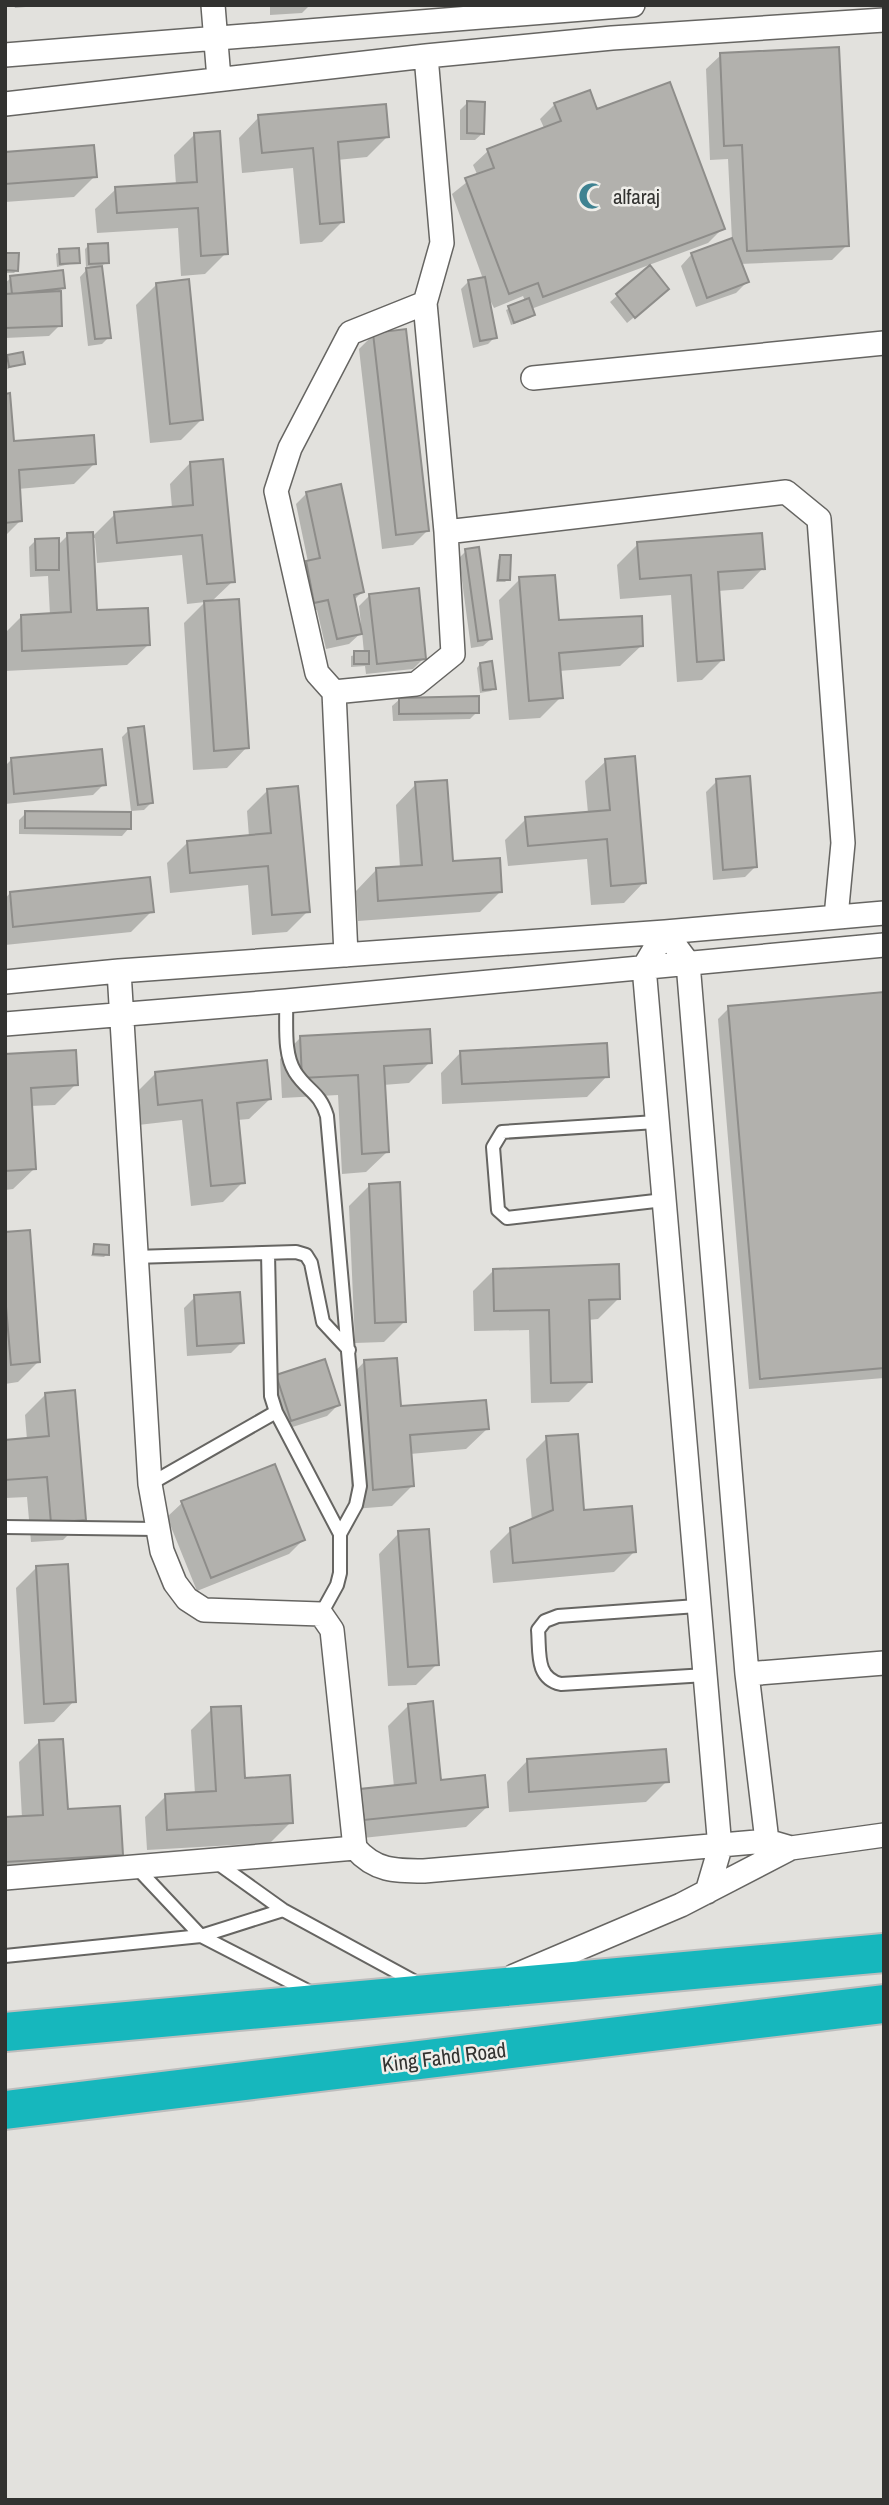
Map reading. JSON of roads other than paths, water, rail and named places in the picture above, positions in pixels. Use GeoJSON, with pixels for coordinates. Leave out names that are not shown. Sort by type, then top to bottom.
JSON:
{"type":"FeatureCollection","features":[{"type":"Feature","properties":{"kind":"highway"},"geometry":{"type":"LineString","coordinates":[[5,2032],[884,1953]]}},
{"type":"Feature","properties":{"kind":"highway","name":"King Fahd Road"},"geometry":{"type":"LineString","coordinates":[[5,2110],[884,2004]]}},
{"type":"Feature","properties":{"kind":"street"},"geometry":{"type":"LineString","coordinates":[[214,5],[219,79]]}},
{"type":"Feature","properties":{"kind":"street"},"geometry":{"type":"LineString","coordinates":[[5,55],[633,5]]}},
{"type":"Feature","properties":{"kind":"street"},"geometry":{"type":"LineString","coordinates":[[609,6],[612,38]]}},
{"type":"Feature","properties":{"kind":"street"},"geometry":{"type":"LineString","coordinates":[[552,44],[563,9]]}},
{"type":"Feature","properties":{"kind":"street"},"geometry":{"type":"LineString","coordinates":[[5,104],[426,56],[612,38],[884,20]]}},
{"type":"Feature","properties":{"kind":"street"},"geometry":{"type":"LineString","coordinates":[[334,692],[416,684],[453,654],[446,532],[425,303],[442,243],[426,56]]}},
{"type":"Feature","properties":{"kind":"street"},"geometry":{"type":"LineString","coordinates":[[346,955],[334,692],[317,673],[276,491],[290,448],[350,333],[425,303]]}},
{"type":"Feature","properties":{"kind":"street"},"geometry":{"type":"LineString","coordinates":[[533,378],[884,343]]}},
{"type":"Feature","properties":{"kind":"street"},"geometry":{"type":"LineString","coordinates":[[446,532],[786,492],[819,519],[844,844],[836,917]]}},
{"type":"Feature","properties":{"kind":"street"},"geometry":{"type":"LineString","coordinates":[[5,982],[884,913]]}},
{"type":"Feature","properties":{"kind":"street"},"geometry":{"type":"LineString","coordinates":[[665,932],[688,963],[747,1674],[767,1841]]}},
{"type":"Feature","properties":{"kind":"street"},"geometry":{"type":"LineString","coordinates":[[665,932],[644,967],[697,1606],[706,1675],[720,1847],[707,1892]]}},
{"type":"Feature","properties":{"kind":"street"},"geometry":{"type":"LineString","coordinates":[[5,1024],[286,1001],[884,945]]}},
{"type":"Feature","properties":{"kind":"street"},"geometry":{"type":"LineString","coordinates":[[119,971],[134,1257],[150,1484],[156,1529],[175,1583],[187,1599],[204,1610],[321,1614],[332,1630],[355,1848],[368,1863],[390,1871],[424,1871],[767,1841],[791,1848]]}},
{"type":"Feature","properties":{"kind":"street"},"geometry":{"type":"LineString","coordinates":[[747,1674],[884,1664]]}},
{"type":"Feature","properties":{"kind":"street"},"geometry":{"type":"LineString","coordinates":[[482,1989],[707,1892],[791,1848],[884,1835]]}},
{"type":"Feature","properties":{"kind":"street"},"geometry":{"type":"LineString","coordinates":[[5,1878],[355,1848]]}},
{"type":"Feature","properties":{"kind":"lane"},"geometry":{"type":"LineString","coordinates":[[286,1001],[288,1054],[302,1082],[322,1101],[327,1116],[360,1486],[356,1504],[340,1534]]}},
{"type":"Feature","properties":{"kind":"lane"},"geometry":{"type":"LineString","coordinates":[[656,1122],[502,1132],[493,1147],[498,1210],[507,1218],[664,1200]]}},
{"type":"Feature","properties":{"kind":"lane"},"geometry":{"type":"LineString","coordinates":[[134,1257],[296,1252],[306,1255],[311,1263],[323,1322],[349,1350]]}},
{"type":"Feature","properties":{"kind":"lane"},"geometry":{"type":"LineString","coordinates":[[268,1253],[269,1372],[276,1412],[340,1534],[340,1573],[321,1614]]}},
{"type":"Feature","properties":{"kind":"lane"},"geometry":{"type":"LineString","coordinates":[[150,1484],[276,1412]]}},
{"type":"Feature","properties":{"kind":"lane"},"geometry":{"type":"LineString","coordinates":[[5,1527],[156,1529]]}},
{"type":"Feature","properties":{"kind":"lane"},"geometry":{"type":"LineString","coordinates":[[697,1606],[558,1616],[545,1622],[538,1630],[542,1673],[549,1682],[561,1685],[706,1675]]}},
{"type":"Feature","properties":{"kind":"lane"},"geometry":{"type":"LineString","coordinates":[[213,1860],[283,1910],[436,1993]]}},
{"type":"Feature","properties":{"kind":"lane"},"geometry":{"type":"LineString","coordinates":[[135,1867],[201,1936],[332,2003]]}},
{"type":"Feature","properties":{"kind":"lane"},"geometry":{"type":"LineString","coordinates":[[5,1956],[201,1936],[283,1910]]}},
{"type":"Feature","properties":{"kind":"place","name":"alfaraj"},"geometry":{"type":"Point","coordinates":[592,196]}}]}
